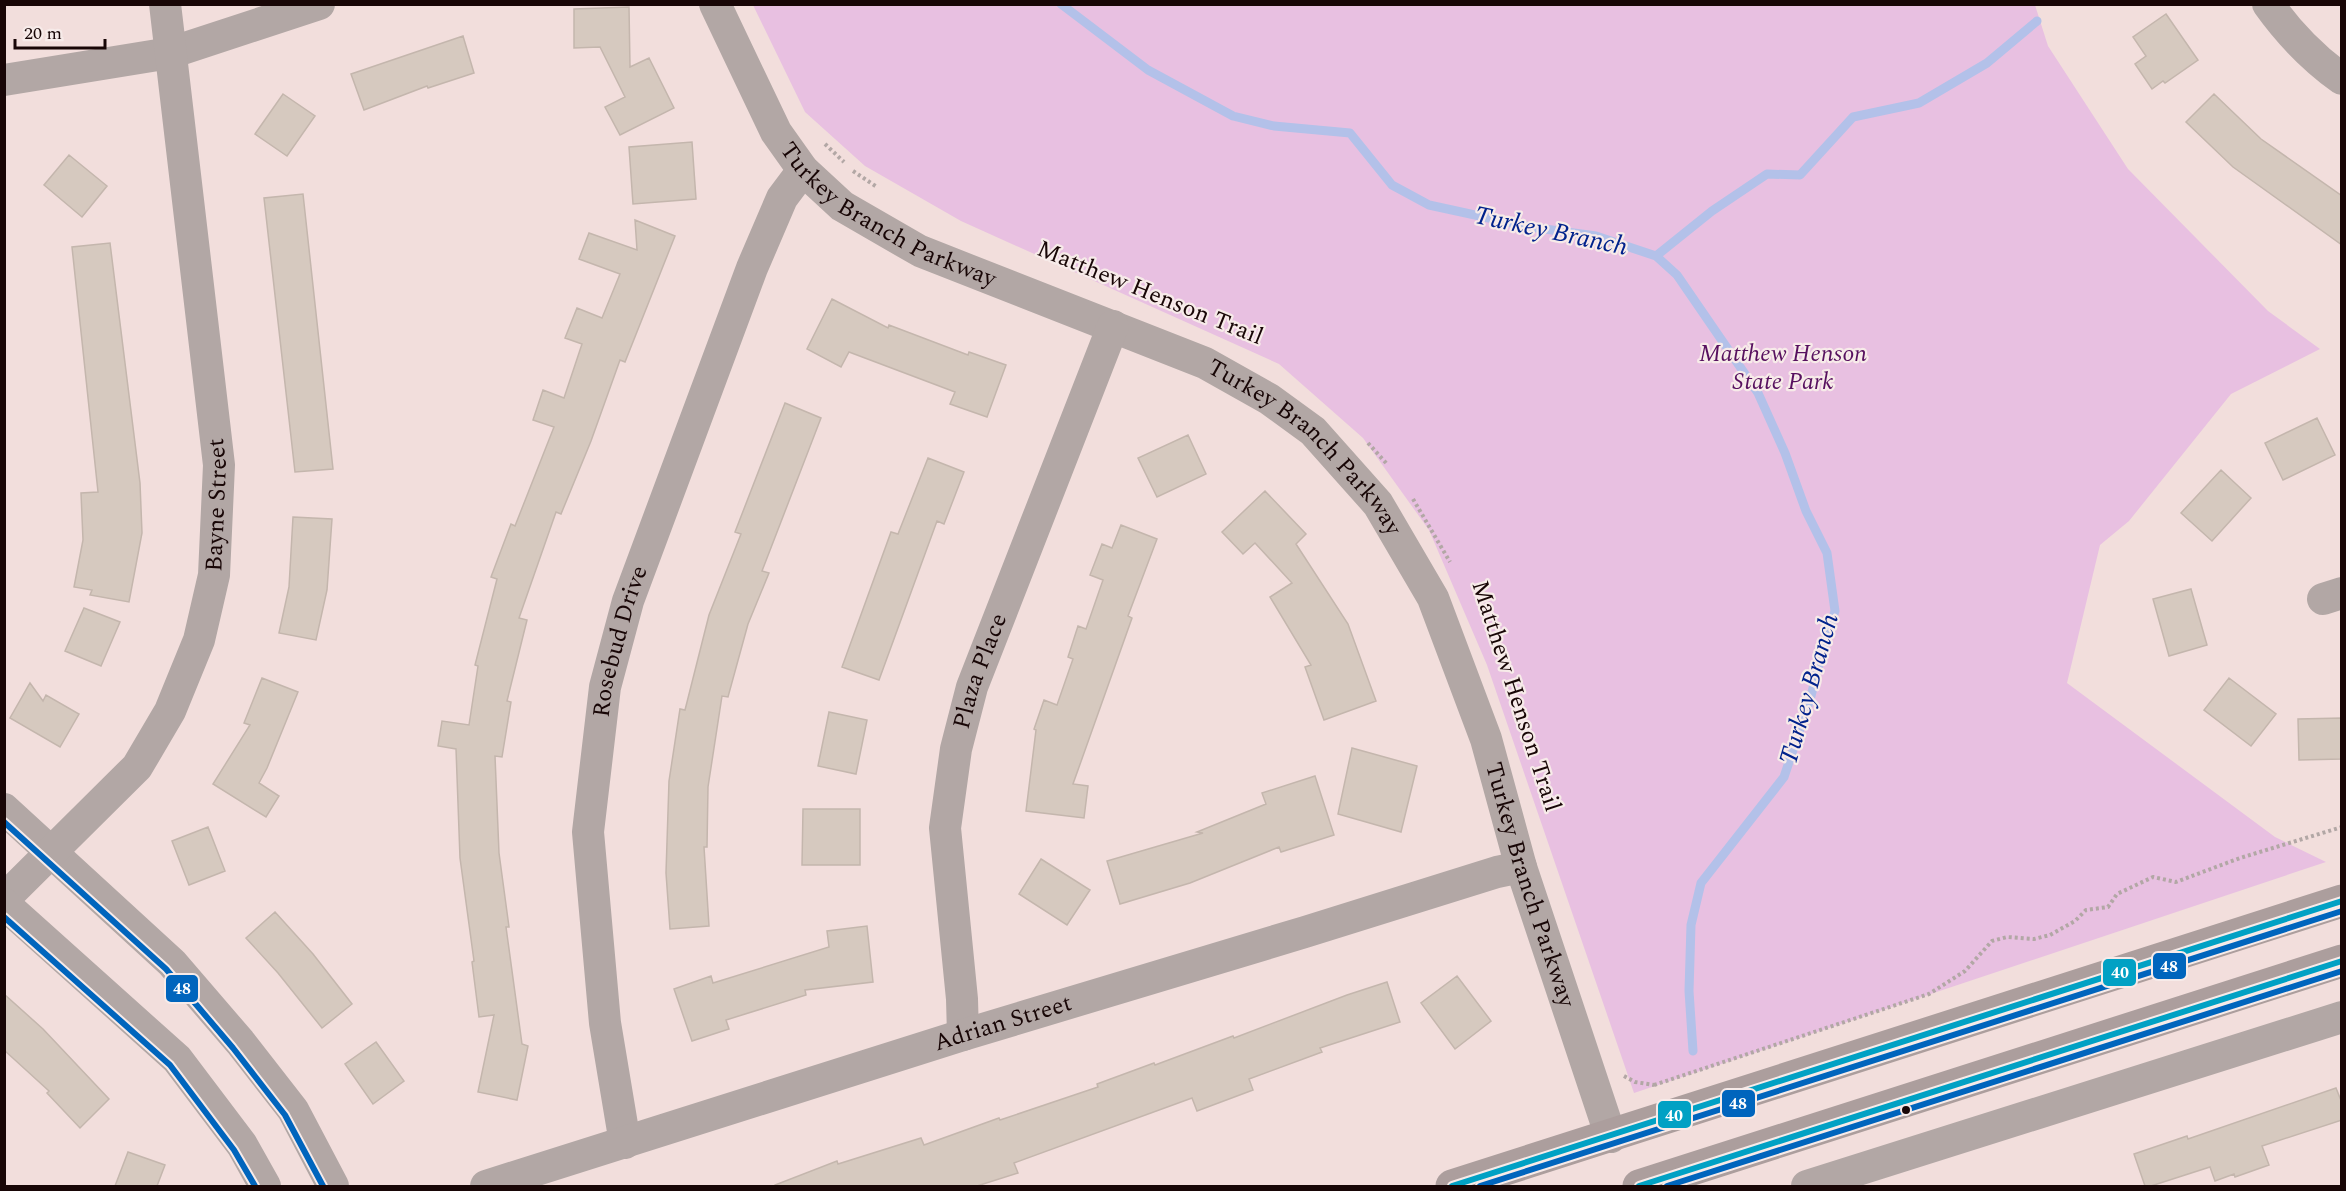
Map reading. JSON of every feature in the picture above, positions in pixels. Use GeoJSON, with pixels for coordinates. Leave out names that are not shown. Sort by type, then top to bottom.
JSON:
{"type":"FeatureCollection","features":[{"type":"Feature","properties":{"kind":"main road"},"geometry":{"type":"LineString","coordinates":[[1452,1186],[1611,1137],[2342,901]]}},
{"type":"Feature","properties":{"kind":"main road"},"geometry":{"type":"LineString","coordinates":[[1639,1186],[2342,961]]}},
{"type":"Feature","properties":{"kind":"street","name":"Bayne Street"},"geometry":{"type":"LineString","coordinates":[[4,899],[137,767],[170,711],[199,640],[214,574],[219,465],[165,4]]}},
{"type":"Feature","properties":{"kind":"street"},"geometry":{"type":"LineString","coordinates":[[4,80],[170,53],[319,4]]}},
{"type":"Feature","properties":{"kind":"street","name":"Turkey Branch Parkway"},"geometry":{"type":"LineString","coordinates":[[715,4],[776,132],[803,170],[842,206],[920,251],[1205,363],[1269,399],[1313,431],[1378,504],[1433,598],[1486,739],[1521,867],[1611,1137]]}},
{"type":"Feature","properties":{"kind":"street"},"geometry":{"type":"LineString","coordinates":[[2268,4],[2277,17],[2325,67],[2342,79]]}},
{"type":"Feature","properties":{"kind":"street","name":"Rosebud Drive"},"geometry":{"type":"LineString","coordinates":[[625,1143],[605,1023],[588,832],[605,687],[628,602],[752,268],[782,198],[803,170]]}},
{"type":"Feature","properties":{"kind":"street","name":"Plaza Place"},"geometry":{"type":"LineString","coordinates":[[963,1035],[962,999],[945,828],[956,749],[972,687],[1113,326]]}},
{"type":"Feature","properties":{"kind":"street"},"geometry":{"type":"LineString","coordinates":[[4,809],[172,963],[240,1041],[293,1110],[333,1186]]}},
{"type":"Feature","properties":{"kind":"street","name":"Adrian Street"},"geometry":{"type":"LineString","coordinates":[[486,1186],[963,1035],[1497,872],[1521,867]]}},
{"type":"Feature","properties":{"kind":"street"},"geometry":{"type":"LineString","coordinates":[[4,904],[177,1059],[242,1145],[265,1186]]}},
{"type":"Feature","properties":{"kind":"street"},"geometry":{"type":"LineString","coordinates":[[1807,1186],[2342,1017]]}},
{"type":"Feature","properties":{"kind":"path"},"geometry":{"type":"LineString","coordinates":[[822,141],[855,172],[884,192]]}},
{"type":"Feature","properties":{"kind":"path"},"geometry":{"type":"LineString","coordinates":[[1365,439],[1388,465]]}},
{"type":"Feature","properties":{"kind":"path","name":"Matthew Henson Trail"},"geometry":{"type":"LineString","coordinates":[[1410,494],[1451,564]]}},
{"type":"Feature","properties":{"kind":"path"},"geometry":{"type":"LineString","coordinates":[[1618,1072],[1635,1082],[1654,1087],[1929,994],[1965,970],[1992,941],[2007,937],[2034,939],[2050,935],[2075,921],[2086,910],[2108,907],[2117,894],[2152,877],[2176,882],[2240,858],[2342,828]]}},
{"type":"Feature","properties":{"kind":"green space","name":"Matthew Henson State Park"},"geometry":{"type":"Polygon","coordinates":[[[753,5],[2035,5],[2048,46],[2128,169],[2268,311],[2320,349],[2231,394],[2129,521],[2100,545],[2067,683],[2275,837],[2326,862],[1634,1093],[1487,665],[1429,530],[1363,438],[1279,364],[961,221],[865,166],[805,112],[753,5]]]}},
{"type":"Feature","properties":{"kind":"building"},"geometry":{"type":"Polygon","coordinates":[[[629,7],[630,67],[649,58],[674,108],[620,135],[605,107],[625,97],[600,47],[574,48],[574,9],[629,7]]]}},
{"type":"Feature","properties":{"kind":"building"},"geometry":{"type":"Polygon","coordinates":[[[2166,14],[2198,60],[2165,83],[2163,81],[2152,89],[2135,64],[2146,56],[2133,37],[2166,14]]]}},
{"type":"Feature","properties":{"kind":"building"},"geometry":{"type":"Polygon","coordinates":[[[463,36],[474,73],[428,88],[427,86],[364,110],[351,74],[463,36]]]}},
{"type":"Feature","properties":{"kind":"building"},"geometry":{"type":"Polygon","coordinates":[[[283,94],[315,116],[287,156],[255,134],[283,94]]]}},
{"type":"Feature","properties":{"kind":"building"},"geometry":{"type":"Polygon","coordinates":[[[2214,94],[2261,139],[2342,196],[2342,245],[2233,167],[2186,122],[2214,94]]]}},
{"type":"Feature","properties":{"kind":"building"},"geometry":{"type":"Polygon","coordinates":[[[692,142],[696,199],[633,204],[629,147],[692,142]]]}},
{"type":"Feature","properties":{"kind":"building"},"geometry":{"type":"Polygon","coordinates":[[[69,155],[107,186],[82,217],[44,185],[69,155]]]}},
{"type":"Feature","properties":{"kind":"building"},"geometry":{"type":"Polygon","coordinates":[[[303,194],[333,469],[295,472],[264,198],[303,194]]]}},
{"type":"Feature","properties":{"kind":"building"},"geometry":{"type":"Polygon","coordinates":[[[635,220],[675,236],[625,362],[620,360],[591,441],[561,514],[556,512],[519,618],[527,620],[507,701],[511,702],[502,757],[495,756],[499,853],[509,927],[506,927],[522,1044],[528,1046],[517,1100],[478,1092],[494,1015],[479,1017],[460,858],[456,749],[438,746],[442,721],[469,725],[478,666],[475,665],[497,579],[491,577],[511,524],[515,526],[554,427],[533,420],[543,390],[564,398],[582,344],[565,338],[577,308],[602,318],[620,274],[579,259],[589,233],[637,250],[635,220]]]}},
{"type":"Feature","properties":{"kind":"building"},"geometry":{"type":"Polygon","coordinates":[[[110,243],[140,483],[142,533],[129,602],[90,595],[92,590],[74,587],[83,540],[81,493],[98,492],[72,247],[110,243]]]}},
{"type":"Feature","properties":{"kind":"building"},"geometry":{"type":"Polygon","coordinates":[[[832,299],[888,328],[889,325],[968,355],[969,352],[1006,365],[987,417],[950,404],[955,392],[849,352],[841,367],[807,349],[832,299]]]}},
{"type":"Feature","properties":{"kind":"building"},"geometry":{"type":"Polygon","coordinates":[[[785,403],[821,418],[762,571],[769,573],[748,624],[728,697],[722,696],[708,787],[707,847],[704,847],[709,926],[670,929],[666,873],[669,781],[680,709],[685,710],[709,615],[741,534],[735,532],[785,403]]]}},
{"type":"Feature","properties":{"kind":"building"},"geometry":{"type":"Polygon","coordinates":[[[2317,418],[2335,455],[2283,480],[2265,443],[2317,418]]]}},
{"type":"Feature","properties":{"kind":"building"},"geometry":{"type":"Polygon","coordinates":[[[1188,435],[1206,474],[1157,497],[1138,458],[1188,435]]]}},
{"type":"Feature","properties":{"kind":"building"},"geometry":{"type":"Polygon","coordinates":[[[928,458],[964,472],[944,524],[937,521],[879,680],[842,667],[891,532],[898,534],[928,458]]]}},
{"type":"Feature","properties":{"kind":"building"},"geometry":{"type":"Polygon","coordinates":[[[2221,470],[2251,498],[2212,541],[2181,513],[2221,470]]]}},
{"type":"Feature","properties":{"kind":"building"},"geometry":{"type":"Polygon","coordinates":[[[1265,491],[1306,534],[1296,544],[1348,624],[1376,701],[1324,720],[1305,667],[1311,665],[1270,597],[1292,583],[1255,543],[1243,554],[1222,532],[1265,491]]]}},
{"type":"Feature","properties":{"kind":"building"},"geometry":{"type":"Polygon","coordinates":[[[293,517],[332,519],[327,590],[316,640],[279,633],[289,587],[293,517]]]}},
{"type":"Feature","properties":{"kind":"building"},"geometry":{"type":"Polygon","coordinates":[[[1121,525],[1157,539],[1128,616],[1132,618],[1073,784],[1088,786],[1084,818],[1026,811],[1036,730],[1034,729],[1044,700],[1057,705],[1073,659],[1068,657],[1078,626],[1086,629],[1103,580],[1090,575],[1102,544],[1112,548],[1121,525]]]}},
{"type":"Feature","properties":{"kind":"building"},"geometry":{"type":"Polygon","coordinates":[[[2191,589],[2207,645],[2169,656],[2153,599],[2191,589]]]}},
{"type":"Feature","properties":{"kind":"building"},"geometry":{"type":"Polygon","coordinates":[[[84,608],[120,622],[101,666],[65,651],[84,608]]]}},
{"type":"Feature","properties":{"kind":"building"},"geometry":{"type":"Polygon","coordinates":[[[262,678],[298,692],[259,783],[279,796],[266,817],[213,784],[250,725],[244,723],[262,678]]]}},
{"type":"Feature","properties":{"kind":"building"},"geometry":{"type":"Polygon","coordinates":[[[2229,678],[2276,714],[2251,746],[2204,710],[2229,678]]]}},
{"type":"Feature","properties":{"kind":"building"},"geometry":{"type":"Polygon","coordinates":[[[30,683],[43,701],[46,695],[79,714],[60,747],[10,718],[30,683]]]}},
{"type":"Feature","properties":{"kind":"building"},"geometry":{"type":"Polygon","coordinates":[[[829,712],[867,720],[856,774],[818,766],[829,712]]]}},
{"type":"Feature","properties":{"kind":"building"},"geometry":{"type":"Polygon","coordinates":[[[2342,718],[2342,759],[2299,760],[2298,719],[2342,718]]]}},
{"type":"Feature","properties":{"kind":"building"},"geometry":{"type":"Polygon","coordinates":[[[1352,748],[1417,766],[1401,832],[1338,814],[1352,748]]]}},
{"type":"Feature","properties":{"kind":"building"},"geometry":{"type":"Polygon","coordinates":[[[1315,776],[1334,835],[1281,852],[1279,847],[1190,883],[1120,904],[1107,861],[1203,833],[1197,832],[1266,804],[1262,793],[1315,776]]]}},
{"type":"Feature","properties":{"kind":"building"},"geometry":{"type":"Polygon","coordinates":[[[803,809],[860,809],[860,865],[802,865],[803,809]]]}},
{"type":"Feature","properties":{"kind":"building"},"geometry":{"type":"Polygon","coordinates":[[[208,827],[225,871],[189,885],[172,841],[208,827]]]}},
{"type":"Feature","properties":{"kind":"building"},"geometry":{"type":"Polygon","coordinates":[[[1041,859],[1090,890],[1067,925],[1019,894],[1041,859]]]}},
{"type":"Feature","properties":{"kind":"building"},"geometry":{"type":"Polygon","coordinates":[[[275,912],[313,954],[352,1004],[322,1028],[278,973],[246,938],[275,912]]]}},
{"type":"Feature","properties":{"kind":"building"},"geometry":{"type":"Polygon","coordinates":[[[867,926],[873,982],[805,990],[806,995],[726,1020],[729,1029],[692,1041],[674,989],[711,976],[713,983],[829,947],[827,931],[867,926]]]}},
{"type":"Feature","properties":{"kind":"building"},"geometry":{"type":"Polygon","coordinates":[[[1457,976],[1491,1021],[1455,1049],[1421,1003],[1457,976]]]}},
{"type":"Feature","properties":{"kind":"building"},"geometry":{"type":"Polygon","coordinates":[[[1387,982],[1400,1022],[1320,1048],[1322,1052],[1249,1079],[1253,1090],[1197,1111],[1192,1098],[1014,1163],[1018,1173],[977,1186],[775,1186],[837,1161],[838,1164],[921,1138],[924,1145],[999,1118],[1000,1120],[1098,1087],[1097,1084],[1154,1063],[1155,1065],[1233,1036],[1234,1038],[1387,982]]]}},
{"type":"Feature","properties":{"kind":"building"},"geometry":{"type":"Polygon","coordinates":[[[4,994],[43,1029],[109,1099],[80,1128],[47,1093],[49,1091],[4,1050],[4,994]]]}},
{"type":"Feature","properties":{"kind":"building"},"geometry":{"type":"Polygon","coordinates":[[[376,1042],[404,1081],[373,1104],[345,1064],[376,1042]]]}},
{"type":"Feature","properties":{"kind":"building"},"geometry":{"type":"Polygon","coordinates":[[[2336,1088],[2342,1103],[2342,1120],[2262,1146],[2269,1165],[2235,1177],[2234,1174],[2215,1181],[2210,1167],[2145,1186],[2134,1154],[2187,1136],[2188,1139],[2336,1088]]]}},
{"type":"Feature","properties":{"kind":"building"},"geometry":{"type":"Polygon","coordinates":[[[128,1152],[165,1165],[157,1186],[115,1186],[128,1152]]]}},
{"type":"Feature","properties":{"kind":"waterway","name":"Turkey Branch"},"geometry":{"type":"LineString","coordinates":[[1061,4],[1148,70],[1233,116],[1274,126],[1350,133],[1392,185],[1429,205],[1530,227],[1596,236],[1656,256],[1677,275],[1758,393],[1785,453],[1806,511],[1827,553],[1835,611],[1811,696],[1784,777],[1701,883],[1691,925],[1689,991],[1693,1051]]}},
{"type":"Feature","properties":{"kind":"waterway"},"geometry":{"type":"LineString","coordinates":[[1656,256],[1712,211],[1767,174],[1800,175],[1853,117],[1919,103],[1987,63],[2037,21]]}},
{"type":"Feature","properties":{"kind":"transit line","name":"48"},"geometry":{"type":"LineString","coordinates":[[4,822],[166,969],[233,1048],[285,1115],[323,1186]]}},
{"type":"Feature","properties":{"kind":"transit line","name":"40"},"geometry":{"type":"LineString","coordinates":[[1452,1186],[2342,901]]}},
{"type":"Feature","properties":{"kind":"transit line","name":"48"},"geometry":{"type":"LineString","coordinates":[[1480,1186],[2342,911]]}},
{"type":"Feature","properties":{"kind":"transit line","name":"48"},"geometry":{"type":"LineString","coordinates":[[4,917],[170,1065],[234,1150],[255,1186]]}},
{"type":"Feature","properties":{"kind":"transit line","name":"40"},"geometry":{"type":"LineString","coordinates":[[1639,1186],[2342,961]]}},
{"type":"Feature","properties":{"kind":"transit line","name":"48"},"geometry":{"type":"LineString","coordinates":[[1667,1186],[2342,971]]}}]}
